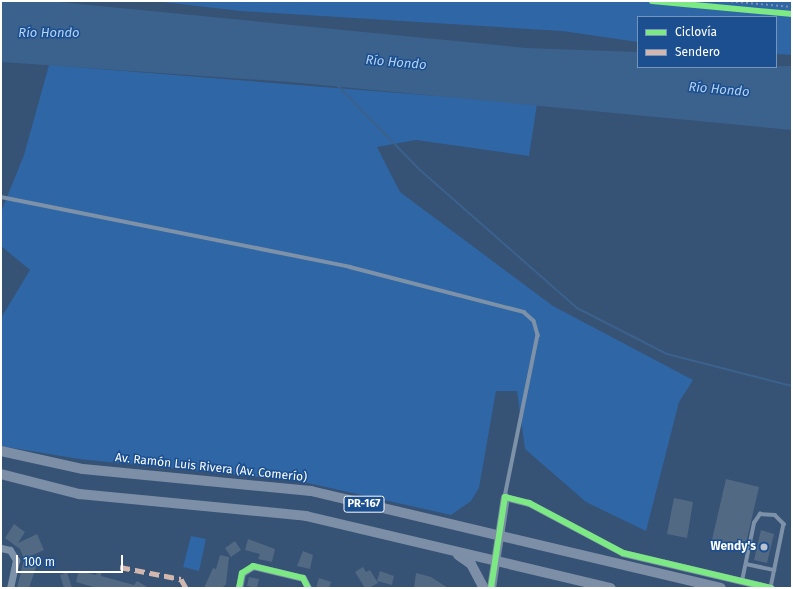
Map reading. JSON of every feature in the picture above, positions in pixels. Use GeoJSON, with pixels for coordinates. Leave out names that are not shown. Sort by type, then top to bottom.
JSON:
{"type":"FeatureCollection","features":[{"type":"Feature","properties":{"kind":"main road","name":"Av. Ramón Luis Rivera (Av. Comerío)"},"geometry":{"type":"LineString","coordinates":[[1,451],[83,469],[310,491],[721,588]]}},
{"type":"Feature","properties":{"kind":"main road","name":"PR-167"},"geometry":{"type":"LineString","coordinates":[[1,474],[79,494],[306,516],[611,588]]}},
{"type":"Feature","properties":{"kind":"main road"},"geometry":{"type":"LineString","coordinates":[[444,549],[471,564],[484,588]]}},
{"type":"Feature","properties":{"kind":"street"},"geometry":{"type":"LineString","coordinates":[[490,588],[496,561],[505,497],[529,503],[623,553],[771,588]]}},
{"type":"Feature","properties":{"kind":"street"},"geometry":{"type":"LineString","coordinates":[[1,548],[10,550],[16,560],[10,588]]}},
{"type":"Feature","properties":{"kind":"street"},"geometry":{"type":"LineString","coordinates":[[239,588],[242,573],[254,566],[303,578],[308,588]]}},
{"type":"Feature","properties":{"kind":"lane"},"geometry":{"type":"LineString","coordinates":[[1,197],[350,267],[524,312],[534,321],[538,335],[505,497]]}},
{"type":"Feature","properties":{"kind":"lane"},"geometry":{"type":"LineString","coordinates":[[742,581],[754,523],[760,514],[775,515],[784,524],[771,588]]}},
{"type":"Feature","properties":{"kind":"lane"},"geometry":{"type":"LineString","coordinates":[[746,564],[774,570]]}},
{"type":"Feature","properties":{"kind":"path"},"geometry":{"type":"LineString","coordinates":[[726,1],[792,7]]}},
{"type":"Feature","properties":{"kind":"path"},"geometry":{"type":"LineString","coordinates":[[721,7],[792,14]]}},
{"type":"Feature","properties":{"kind":"shaded area"},"geometry":{"type":"Polygon","coordinates":[[[154,1],[792,1],[792,55],[777,54],[777,16],[637,16],[637,42],[562,31],[241,11],[154,1]]]}},
{"type":"Feature","properties":{"kind":"shaded area"},"geometry":{"type":"Polygon","coordinates":[[[49,65],[537,104],[529,156],[416,140],[377,147],[400,192],[553,306],[693,380],[679,402],[646,531],[586,502],[525,449],[517,391],[496,391],[479,488],[471,501],[451,515],[299,481],[79,459],[1,446],[1,318],[30,270],[1,246],[1,212],[24,155],[49,65]]]}},
{"type":"Feature","properties":{"kind":"shaded area"},"geometry":{"type":"Polygon","coordinates":[[[191,536],[206,539],[199,571],[183,567],[191,536]]]}},
{"type":"Feature","properties":{"kind":"water","name":"Río Hondo"},"geometry":{"type":"Polygon","coordinates":[[[1,1],[49,1],[527,48],[637,52],[637,68],[777,68],[777,66],[792,66],[792,130],[289,82],[1,62],[1,1]]]}},
{"type":"Feature","properties":{"kind":"building"},"geometry":{"type":"Polygon","coordinates":[[[726,479],[759,487],[744,552],[711,544],[726,479]]]}},
{"type":"Feature","properties":{"kind":"building"},"geometry":{"type":"Polygon","coordinates":[[[674,498],[693,502],[687,538],[667,534],[674,498]]]}},
{"type":"Feature","properties":{"kind":"building"},"geometry":{"type":"Polygon","coordinates":[[[14,524],[25,532],[18,543],[37,534],[44,550],[26,558],[38,561],[29,588],[17,588],[24,559],[20,549],[5,538],[14,524]]]}},
{"type":"Feature","properties":{"kind":"building","name":"Wendy's"},"geometry":{"type":"Polygon","coordinates":[[[761,530],[774,534],[767,563],[754,560],[761,530]]]}},
{"type":"Feature","properties":{"kind":"building"},"geometry":{"type":"Polygon","coordinates":[[[248,539],[275,549],[272,562],[258,559],[260,554],[245,550],[248,539]]]}},
{"type":"Feature","properties":{"kind":"building"},"geometry":{"type":"Polygon","coordinates":[[[235,541],[241,550],[231,557],[225,548],[235,541]]]}},
{"type":"Feature","properties":{"kind":"building"},"geometry":{"type":"Polygon","coordinates":[[[303,551],[313,555],[310,569],[297,566],[303,551]]]}},
{"type":"Feature","properties":{"kind":"building"},"geometry":{"type":"Polygon","coordinates":[[[220,555],[229,557],[226,584],[222,588],[204,588],[213,568],[216,569],[220,555]]]}},
{"type":"Feature","properties":{"kind":"building"},"geometry":{"type":"Polygon","coordinates":[[[363,567],[366,572],[370,570],[378,583],[369,588],[365,588],[355,572],[363,567]]]}},
{"type":"Feature","properties":{"kind":"building"},"geometry":{"type":"Polygon","coordinates":[[[79,571],[96,575],[97,571],[102,572],[101,576],[134,585],[137,581],[149,588],[97,588],[76,582],[79,571]]]}},
{"type":"Feature","properties":{"kind":"building"},"geometry":{"type":"Polygon","coordinates":[[[380,571],[394,576],[392,585],[377,581],[380,571]]]}},
{"type":"Feature","properties":{"kind":"building"},"geometry":{"type":"Polygon","coordinates":[[[67,572],[72,588],[64,588],[60,575],[67,572]]]}},
{"type":"Feature","properties":{"kind":"building"},"geometry":{"type":"Polygon","coordinates":[[[416,573],[431,577],[448,588],[414,588],[416,573]]]}},
{"type":"Feature","properties":{"kind":"building"},"geometry":{"type":"Polygon","coordinates":[[[249,577],[259,579],[257,588],[247,586],[249,577]]]}},
{"type":"Feature","properties":{"kind":"building"},"geometry":{"type":"Polygon","coordinates":[[[319,578],[331,582],[329,588],[316,588],[319,578]]]}},
{"type":"Feature","properties":{"kind":"waterway"},"geometry":{"type":"LineString","coordinates":[[338,86],[420,170],[577,308],[667,354],[792,386]]}},
{"type":"Feature","properties":{"kind":"marked path"},"geometry":{"type":"LineString","coordinates":[[120,567],[181,579],[186,588]]}},
{"type":"Feature","properties":{"kind":"cycle path"},"geometry":{"type":"LineString","coordinates":[[652,1],[792,14]]}},
{"type":"Feature","properties":{"kind":"cycle path"},"geometry":{"type":"LineString","coordinates":[[491,588],[505,497],[529,503],[623,553],[771,588]]}},
{"type":"Feature","properties":{"kind":"cycle path"},"geometry":{"type":"LineString","coordinates":[[239,588],[242,573],[253,566],[303,578],[308,588]]}},
{"type":"Feature","properties":{"kind":"place","name":"Wendy's"},"geometry":{"type":"Point","coordinates":[764,547]}}]}
